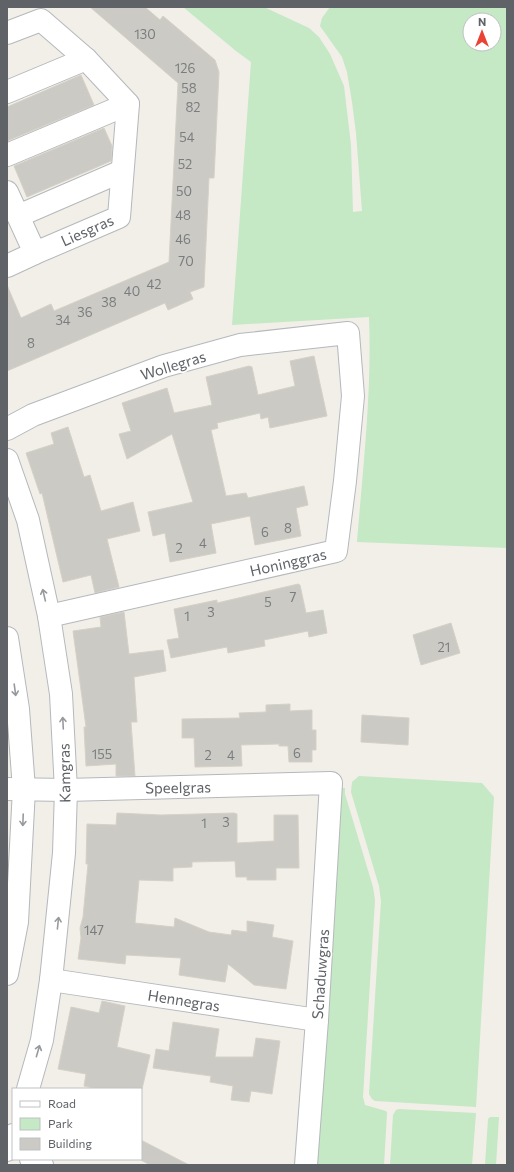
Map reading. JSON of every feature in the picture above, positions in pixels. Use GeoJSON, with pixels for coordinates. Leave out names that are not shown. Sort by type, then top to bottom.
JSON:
{"type":"FeatureCollection","features":[{"type":"Feature","properties":{"kind":"street"},"geometry":{"type":"LineString","coordinates":[[7,33],[41,20],[86,59],[128,104],[7,155]]}},
{"type":"Feature","properties":{"kind":"street"},"geometry":{"type":"LineString","coordinates":[[7,92],[86,59]]}},
{"type":"Feature","properties":{"kind":"street","name":"Liesgras"},"geometry":{"type":"LineString","coordinates":[[7,266],[119,216],[128,104]]}},
{"type":"Feature","properties":{"kind":"street"},"geometry":{"type":"LineString","coordinates":[[18,216],[122,171]]}},
{"type":"Feature","properties":{"kind":"street"},"geometry":{"type":"LineString","coordinates":[[7,192],[35,253]]}},
{"type":"Feature","properties":{"kind":"street","name":"Wollegras"},"geometry":{"type":"LineString","coordinates":[[7,429],[33,415],[164,366],[240,345],[348,334]]}},
{"type":"Feature","properties":{"kind":"street","name":"Honinggras"},"geometry":{"type":"LineString","coordinates":[[49,616],[336,551],[345,481],[353,396],[348,334]]}},
{"type":"Feature","properties":{"kind":"street","name":"Kamgras"},"geometry":{"type":"LineString","coordinates":[[7,460],[28,520],[49,616],[61,694],[66,790],[64,853],[51,980],[42,1040],[28,1088]]}},
{"type":"Feature","properties":{"kind":"street"},"geometry":{"type":"LineString","coordinates":[[7,638],[18,708],[15,789],[17,922],[7,974]]}},
{"type":"Feature","properties":{"kind":"street","name":"Speelgras"},"geometry":{"type":"LineString","coordinates":[[15,789],[66,790],[331,783]]}},
{"type":"Feature","properties":{"kind":"street","name":"Schaduwgras"},"geometry":{"type":"LineString","coordinates":[[306,1165],[317,1020],[331,783]]}},
{"type":"Feature","properties":{"kind":"street","name":"Hennegras"},"geometry":{"type":"LineString","coordinates":[[51,980],[317,1020]]}},
{"type":"Feature","properties":{"kind":"street"},"geometry":{"type":"LineString","coordinates":[[33,1160],[42,1165]]}},
{"type":"Feature","properties":{"kind":"green space"},"geometry":{"type":"Polygon","coordinates":[[[183,7],[264,7],[309,28],[319,37],[330,54],[344,86],[351,145],[353,212],[362,211],[356,133],[347,72],[342,57],[320,26],[322,18],[330,7],[507,7],[507,548],[357,542],[368,401],[370,345],[369,317],[232,325],[251,62],[183,7]]]}},
{"type":"Feature","properties":{"kind":"green space"},"geometry":{"type":"Polygon","coordinates":[[[359,776],[482,783],[494,797],[476,1107],[375,1101],[369,1094],[381,901],[379,886],[351,792],[352,782],[359,776]]]}},
{"type":"Feature","properties":{"kind":"green space"},"geometry":{"type":"Polygon","coordinates":[[[337,788],[345,788],[345,794],[373,887],[375,900],[363,1097],[365,1105],[386,1111],[387,1113],[384,1165],[314,1165],[337,788]]]}},
{"type":"Feature","properties":{"kind":"green space"},"geometry":{"type":"Polygon","coordinates":[[[396,1110],[476,1113],[472,1165],[390,1165],[393,1115],[396,1110]]]}},
{"type":"Feature","properties":{"kind":"green space"},"geometry":{"type":"Polygon","coordinates":[[[490,1117],[499,1117],[496,1165],[485,1165],[488,1119],[490,1117]]]}},
{"type":"Feature","properties":{"kind":"building"},"geometry":{"type":"Polygon","coordinates":[[[90,7],[145,7],[160,20],[163,16],[215,60],[219,72],[214,178],[209,178],[204,287],[190,292],[193,299],[168,310],[165,303],[7,371],[7,285],[21,318],[51,304],[54,311],[169,262],[178,83],[90,7]]]}},
{"type":"Feature","properties":{"kind":"building"},"geometry":{"type":"Polygon","coordinates":[[[81,75],[94,105],[7,141],[7,107],[81,75]]]}},
{"type":"Feature","properties":{"kind":"building"},"geometry":{"type":"Polygon","coordinates":[[[104,128],[112,146],[111,161],[27,197],[14,166],[104,128]]]}},
{"type":"Feature","properties":{"kind":"building"},"geometry":{"type":"Polygon","coordinates":[[[314,356],[327,416],[270,428],[268,417],[261,419],[260,413],[217,423],[218,428],[211,430],[226,496],[246,493],[248,498],[304,486],[308,505],[296,508],[301,536],[255,545],[250,516],[211,524],[216,553],[170,562],[165,533],[153,536],[148,512],[193,502],[172,434],[127,459],[119,434],[131,431],[122,403],[167,388],[174,413],[212,405],[206,377],[249,366],[252,367],[258,395],[295,386],[290,361],[314,356]]]}},
{"type":"Feature","properties":{"kind":"building"},"geometry":{"type":"Polygon","coordinates":[[[68,427],[84,477],[90,475],[101,511],[133,502],[140,531],[107,539],[119,587],[95,593],[91,575],[63,582],[42,493],[40,494],[26,453],[54,444],[51,433],[68,427]]]}},
{"type":"Feature","properties":{"kind":"building"},"geometry":{"type":"Polygon","coordinates":[[[298,584],[300,585],[306,613],[323,610],[327,633],[309,637],[308,631],[264,640],[265,646],[228,653],[227,647],[171,658],[167,640],[179,638],[174,609],[217,600],[217,603],[298,584]]]}},
{"type":"Feature","properties":{"kind":"building"},"geometry":{"type":"Polygon","coordinates":[[[124,612],[129,654],[163,650],[166,671],[134,677],[137,722],[131,722],[135,776],[116,776],[116,764],[86,766],[84,727],[86,727],[73,631],[101,627],[100,617],[124,612]]]}},
{"type":"Feature","properties":{"kind":"building"},"geometry":{"type":"Polygon","coordinates":[[[451,623],[460,653],[421,665],[413,635],[451,623]]]}},
{"type":"Feature","properties":{"kind":"building"},"geometry":{"type":"Polygon","coordinates":[[[290,704],[290,711],[312,710],[312,730],[316,730],[316,750],[312,750],[312,762],[289,762],[288,746],[279,746],[279,744],[241,745],[242,766],[195,767],[194,738],[182,738],[182,719],[240,718],[239,713],[266,712],[266,705],[290,704]]]}},
{"type":"Feature","properties":{"kind":"building"},"geometry":{"type":"Polygon","coordinates":[[[362,715],[409,718],[408,745],[361,742],[362,715]]]}},
{"type":"Feature","properties":{"kind":"building"},"geometry":{"type":"Polygon","coordinates":[[[117,813],[161,815],[234,813],[237,814],[237,843],[274,841],[274,815],[298,815],[299,868],[276,868],[276,880],[247,880],[247,877],[236,877],[235,861],[192,862],[192,867],[173,868],[173,881],[139,880],[135,923],[174,927],[175,918],[209,932],[231,935],[232,930],[247,932],[247,921],[274,925],[272,937],[293,941],[286,989],[254,985],[228,964],[225,982],[179,975],[181,958],[126,955],[125,964],[78,959],[81,938],[80,928],[83,917],[88,864],[86,864],[87,824],[116,825],[117,813]]]}},
{"type":"Feature","properties":{"kind":"building"},"geometry":{"type":"Polygon","coordinates":[[[102,1001],[125,1006],[117,1047],[150,1055],[142,1089],[93,1088],[84,1086],[86,1074],[58,1069],[71,1007],[99,1013],[102,1001]]]}},
{"type":"Feature","properties":{"kind":"building"},"geometry":{"type":"Polygon","coordinates":[[[173,1022],[219,1029],[215,1057],[253,1057],[256,1038],[280,1041],[272,1094],[251,1091],[249,1102],[231,1100],[233,1086],[210,1082],[211,1076],[153,1068],[156,1049],[169,1051],[173,1022]]]}},
{"type":"Feature","properties":{"kind":"building"},"geometry":{"type":"Polygon","coordinates":[[[142,1141],[189,1165],[150,1165],[141,1160],[142,1141]]]}}]}
